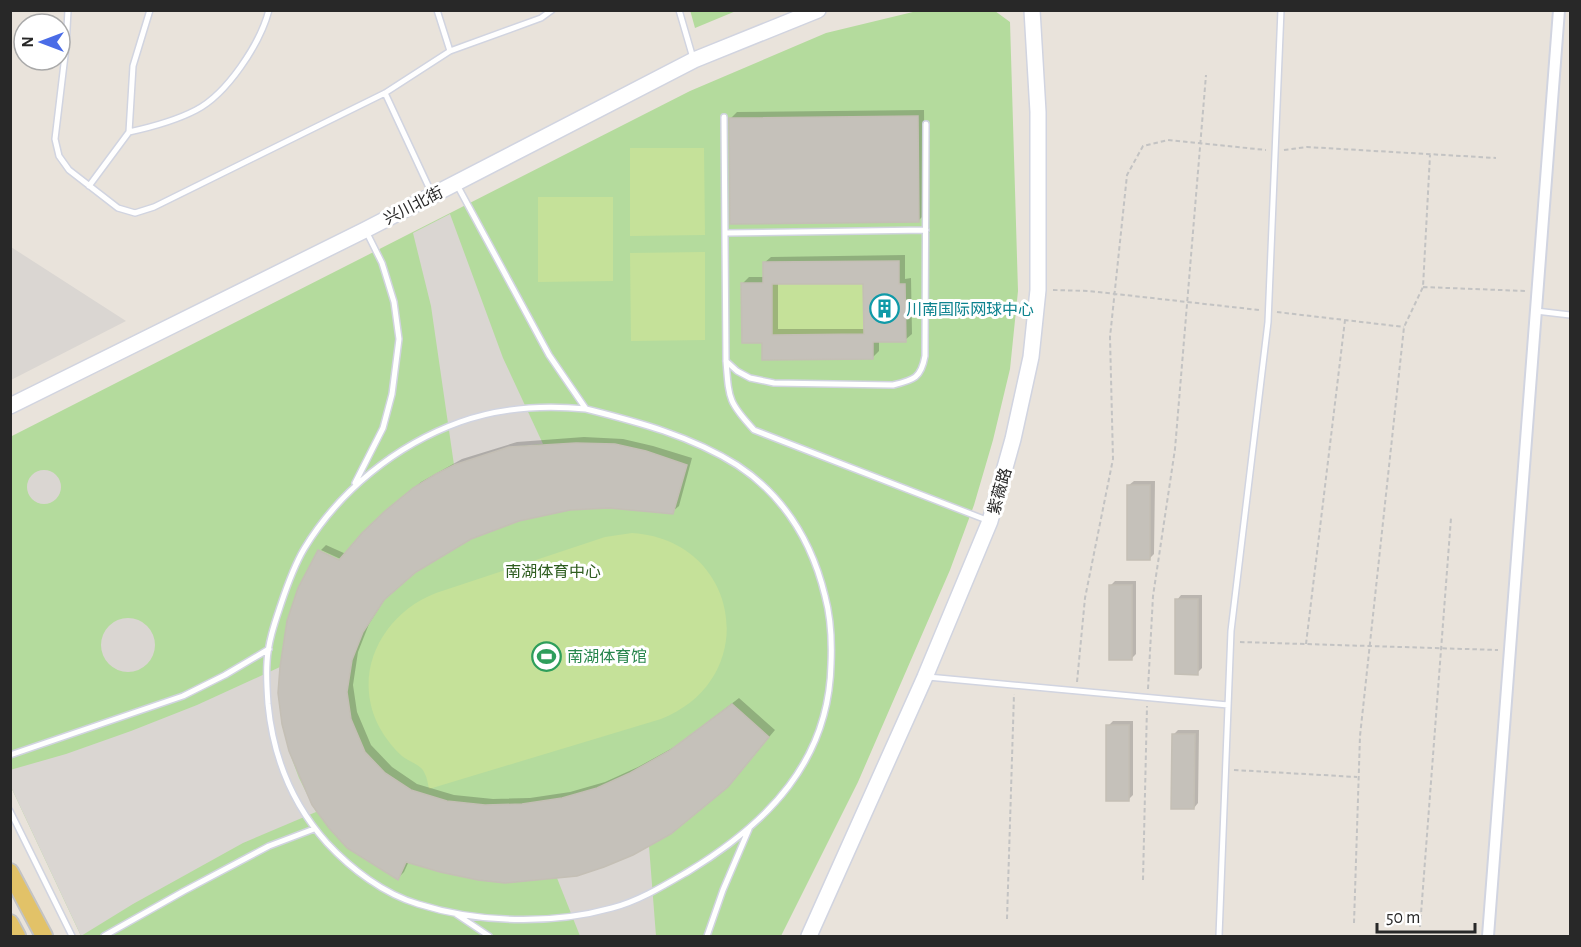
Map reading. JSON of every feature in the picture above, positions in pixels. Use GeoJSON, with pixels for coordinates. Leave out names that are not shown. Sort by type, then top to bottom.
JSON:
{"type":"FeatureCollection","features":[{"type":"Feature","properties":{"kind":"main road","name":"兴川北街"},"geometry":{"type":"LineString","coordinates":[[10,406],[365,230],[694,60],[818,10]]}},
{"type":"Feature","properties":{"kind":"main road","name":"紫薇路"},"geometry":{"type":"LineString","coordinates":[[809,936],[925,677],[990,521],[1013,439],[1031,357],[1038,290],[1038,112],[1032,10]]}},
{"type":"Feature","properties":{"kind":"main road"},"geometry":{"type":"LineString","coordinates":[[10,872],[44,936]]}},
{"type":"Feature","properties":{"kind":"main road"},"geometry":{"type":"LineString","coordinates":[[10,923],[17,936]]}},
{"type":"Feature","properties":{"kind":"street"},"geometry":{"type":"LineString","coordinates":[[1488,936],[1559,10]]}},
{"type":"Feature","properties":{"kind":"lane"},"geometry":{"type":"LineString","coordinates":[[68,10],[55,139],[59,156],[69,170],[118,208],[135,213],[154,207],[385,93],[450,51],[541,18],[552,10]]}},
{"type":"Feature","properties":{"kind":"lane"},"geometry":{"type":"LineString","coordinates":[[89,186],[129,132],[133,66],[150,10]]}},
{"type":"Feature","properties":{"kind":"lane"},"geometry":{"type":"LineString","coordinates":[[129,132],[165,124],[198,110],[227,85],[253,50],[269,10]]}},
{"type":"Feature","properties":{"kind":"lane"},"geometry":{"type":"LineString","coordinates":[[437,10],[450,51]]}},
{"type":"Feature","properties":{"kind":"lane"},"geometry":{"type":"LineString","coordinates":[[679,10],[694,60]]}},
{"type":"Feature","properties":{"kind":"lane"},"geometry":{"type":"LineString","coordinates":[[1219,936],[1231,642],[1269,311],[1281,10]]}},
{"type":"Feature","properties":{"kind":"lane"},"geometry":{"type":"LineString","coordinates":[[385,93],[432,195]]}},
{"type":"Feature","properties":{"kind":"lane"},"geometry":{"type":"LineString","coordinates":[[724,117],[726,361],[729,394],[735,410],[754,430],[990,521]]}},
{"type":"Feature","properties":{"kind":"lane"},"geometry":{"type":"LineString","coordinates":[[726,361],[737,372],[750,378],[774,383],[893,385],[911,381],[922,371],[925,356],[926,124]]}},
{"type":"Feature","properties":{"kind":"lane"},"geometry":{"type":"LineString","coordinates":[[456,183],[549,355],[586,409]]}},
{"type":"Feature","properties":{"kind":"lane"},"geometry":{"type":"LineString","coordinates":[[352,488],[399,453],[434,432],[464,420],[530,408],[555,406],[586,409],[633,420],[672,433],[739,467],[790,514],[808,543],[820,574],[828,607],[831,646],[828,694],[822,726],[808,759],[777,801],[750,828],[725,847],[660,888],[614,908],[570,916],[535,919],[499,918],[455,913],[418,904],[392,894],[338,854],[314,828],[299,806],[274,746],[267,685],[269,649],[274,623],[303,551],[325,519],[352,488],[372,453],[383,428],[392,394],[399,339],[394,302],[382,263],[365,230]]}},
{"type":"Feature","properties":{"kind":"lane"},"geometry":{"type":"LineString","coordinates":[[725,233],[926,230]]}},
{"type":"Feature","properties":{"kind":"lane"},"geometry":{"type":"LineString","coordinates":[[1536,311],[1570,315]]}},
{"type":"Feature","properties":{"kind":"lane"},"geometry":{"type":"LineString","coordinates":[[10,755],[183,696],[269,649]]}},
{"type":"Feature","properties":{"kind":"lane"},"geometry":{"type":"LineString","coordinates":[[925,677],[1228,705]]}},
{"type":"Feature","properties":{"kind":"lane"},"geometry":{"type":"LineString","coordinates":[[10,811],[72,936]]}},
{"type":"Feature","properties":{"kind":"lane"},"geometry":{"type":"LineString","coordinates":[[104,936],[269,846],[314,828]]}},
{"type":"Feature","properties":{"kind":"lane"},"geometry":{"type":"LineString","coordinates":[[707,936],[723,890],[750,828]]}},
{"type":"Feature","properties":{"kind":"lane"},"geometry":{"type":"LineString","coordinates":[[455,913],[489,936]]}},
{"type":"Feature","properties":{"kind":"path"},"geometry":{"type":"LineString","coordinates":[[1143,880],[1153,596],[1175,449],[1206,75]]}},
{"type":"Feature","properties":{"kind":"path"},"geometry":{"type":"LineString","coordinates":[[1076,691],[1085,598],[1113,459],[1110,337],[1127,175],[1143,146],[1168,140],[1275,151],[1307,147],[1496,158]]}},
{"type":"Feature","properties":{"kind":"path"},"geometry":{"type":"LineString","coordinates":[[1354,923],[1360,736],[1404,327],[1423,286],[1430,154]]}},
{"type":"Feature","properties":{"kind":"path"},"geometry":{"type":"LineString","coordinates":[[1423,286],[1538,292]]}},
{"type":"Feature","properties":{"kind":"path"},"geometry":{"type":"LineString","coordinates":[[1038,290],[1089,291],[1404,327]]}},
{"type":"Feature","properties":{"kind":"path"},"geometry":{"type":"LineString","coordinates":[[1306,644],[1345,320]]}},
{"type":"Feature","properties":{"kind":"path"},"geometry":{"type":"LineString","coordinates":[[1420,927],[1451,518]]}},
{"type":"Feature","properties":{"kind":"path"},"geometry":{"type":"LineString","coordinates":[[1231,642],[1510,650]]}},
{"type":"Feature","properties":{"kind":"path"},"geometry":{"type":"LineString","coordinates":[[1007,919],[1014,686]]}},
{"type":"Feature","properties":{"kind":"path"},"geometry":{"type":"LineString","coordinates":[[1226,770],[1358,777]]}},
{"type":"Feature","properties":{"kind":"green space"},"geometry":{"type":"Polygon","coordinates":[[[690,10],[736,10],[736,11],[695,28],[690,10]]]}},
{"type":"Feature","properties":{"kind":"green space","name":"南湖体育中心"},"geometry":{"type":"Polygon","coordinates":[[[917,11],[995,11],[1010,22],[1018,291],[1010,369],[974,505],[950,570],[858,782],[781,936],[81,936],[11,787],[10,437],[690,91],[826,33],[917,11]]]}},
{"type":"Feature","properties":{"kind":"green space"},"geometry":{"type":"Polygon","coordinates":[[[630,148],[704,148],[705,235],[630,236],[630,148]]]}},
{"type":"Feature","properties":{"kind":"green space"},"geometry":{"type":"Polygon","coordinates":[[[538,197],[613,197],[613,281],[538,282],[538,197]]]}},
{"type":"Feature","properties":{"kind":"green space"},"geometry":{"type":"Polygon","coordinates":[[[705,252],[705,340],[631,341],[630,253],[705,252]]]}},
{"type":"Feature","properties":{"kind":"green space"},"geometry":{"type":"Polygon","coordinates":[[[772,284],[863,284],[864,334],[772,335],[772,284]]]}},
{"type":"Feature","properties":{"kind":"green space"},"geometry":{"type":"Polygon","coordinates":[[[632,533],[669,541],[697,559],[716,584],[726,614],[725,644],[715,674],[694,700],[661,719],[429,789],[422,770],[395,749],[384,735],[374,714],[369,693],[370,672],[375,652],[385,633],[416,603],[436,593],[605,537],[632,533]]]}},
{"type":"Feature","properties":{"kind":"shaded area"},"geometry":{"type":"Polygon","coordinates":[[[450,214],[503,358],[543,444],[509,447],[454,465],[431,306],[413,233],[450,214]]]}},
{"type":"Feature","properties":{"kind":"shaded area"},"geometry":{"type":"Polygon","coordinates":[[[11,247],[126,321],[11,380],[11,247]]]}},
{"type":"Feature","properties":{"kind":"shaded area"},"geometry":{"type":"Polygon","coordinates":[[[44,470],[56,475],[61,487],[56,499],[44,504],[32,499],[27,487],[32,475],[44,470]]]}},
{"type":"Feature","properties":{"kind":"shaded area"},"geometry":{"type":"Polygon","coordinates":[[[123,618],[133,618],[143,622],[151,630],[155,645],[151,660],[143,668],[133,672],[123,672],[113,668],[105,660],[101,650],[101,640],[105,630],[113,622],[123,618]]]}},
{"type":"Feature","properties":{"kind":"shaded area"},"geometry":{"type":"Polygon","coordinates":[[[280,667],[278,693],[282,724],[299,778],[316,812],[243,843],[133,904],[81,936],[11,787],[10,770],[66,754],[131,731],[197,705],[280,667]]]}},
{"type":"Feature","properties":{"kind":"shaded area"},"geometry":{"type":"Polygon","coordinates":[[[649,846],[656,936],[580,936],[557,878],[577,876],[604,867],[649,846]]]}},
{"type":"Feature","properties":{"kind":"building"},"geometry":{"type":"Polygon","coordinates":[[[918,116],[919,222],[730,224],[729,118],[918,116]]]}},
{"type":"Feature","properties":{"kind":"building","name":"川南国际网球中心"},"geometry":{"type":"Polygon","coordinates":[[[899,261],[899,284],[905,284],[906,342],[873,342],[873,359],[762,360],[762,343],[742,343],[741,283],[763,283],[763,262],[899,261]],[[772,284],[772,335],[864,334],[863,284],[772,284]]]}},
{"type":"Feature","properties":{"kind":"building"},"geometry":{"type":"Polygon","coordinates":[[[576,443],[615,444],[646,451],[687,465],[673,514],[609,508],[570,510],[519,521],[471,539],[416,572],[384,600],[363,632],[352,660],[347,692],[351,719],[365,752],[385,773],[411,790],[447,801],[485,805],[522,804],[562,798],[597,788],[630,773],[669,751],[732,704],[769,737],[728,787],[671,834],[633,855],[604,867],[577,876],[505,883],[440,872],[406,862],[398,880],[347,848],[329,828],[312,805],[289,751],[282,724],[278,693],[287,621],[298,588],[318,550],[339,560],[385,511],[413,488],[436,474],[454,465],[509,447],[576,443]]]}},
{"type":"Feature","properties":{"kind":"building"},"geometry":{"type":"Polygon","coordinates":[[[1127,485],[1150,485],[1150,560],[1127,560],[1127,485]]]}},
{"type":"Feature","properties":{"kind":"building"},"geometry":{"type":"Polygon","coordinates":[[[1109,585],[1132,585],[1132,660],[1109,660],[1109,585]]]}},
{"type":"Feature","properties":{"kind":"building"},"geometry":{"type":"Polygon","coordinates":[[[1175,599],[1198,599],[1198,675],[1175,674],[1175,599]]]}},
{"type":"Feature","properties":{"kind":"building"},"geometry":{"type":"Polygon","coordinates":[[[1106,725],[1129,725],[1129,801],[1106,801],[1106,725]]]}},
{"type":"Feature","properties":{"kind":"building"},"geometry":{"type":"Polygon","coordinates":[[[1172,734],[1195,734],[1194,809],[1171,809],[1172,734]]]}},
{"type":"Feature","properties":{"kind":"place","name":"川南国际网球中心"},"geometry":{"type":"Point","coordinates":[885,309]}},
{"type":"Feature","properties":{"kind":"place","name":"南湖体育馆"},"geometry":{"type":"Point","coordinates":[546,656]}}]}
